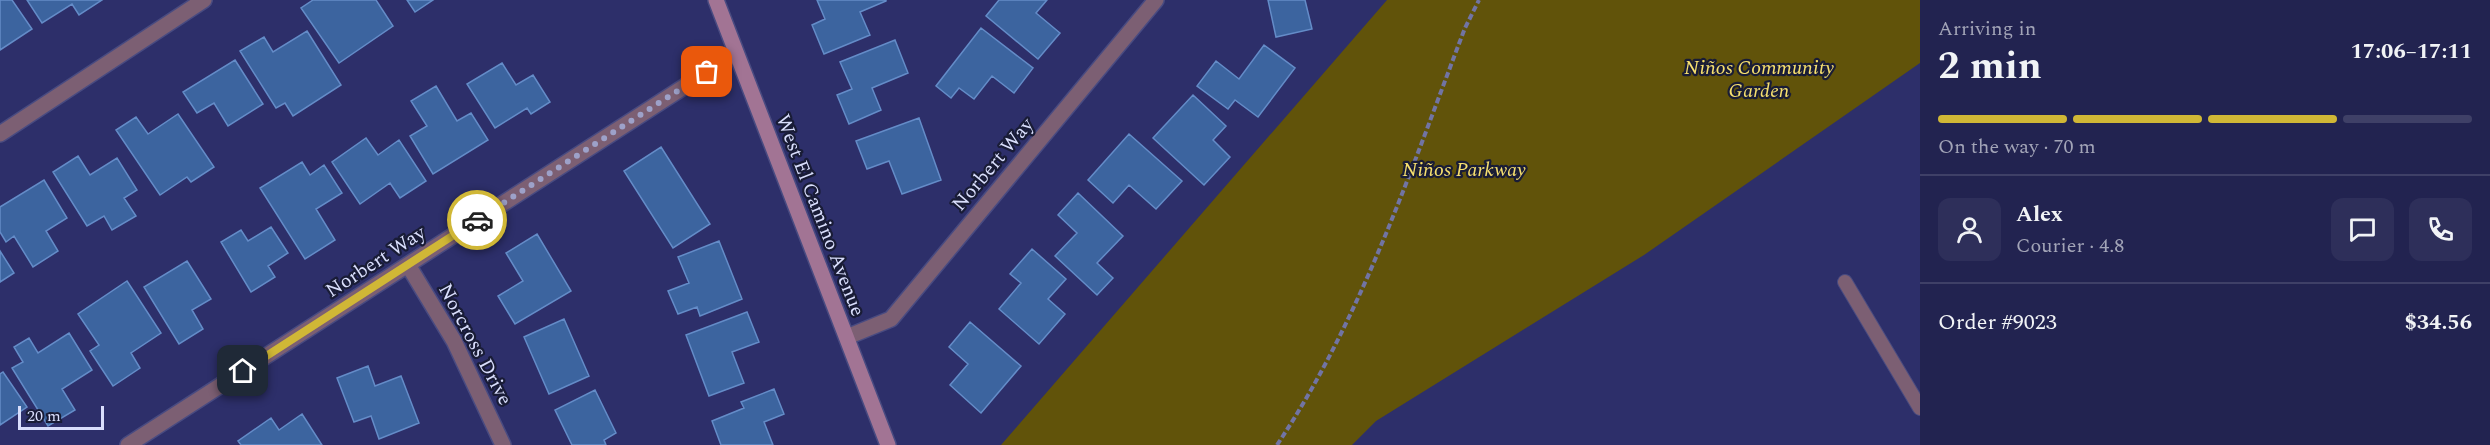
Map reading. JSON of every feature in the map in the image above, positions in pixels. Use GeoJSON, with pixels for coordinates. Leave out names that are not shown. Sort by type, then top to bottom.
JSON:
{"type":"FeatureCollection","features":[{"type":"Feature","properties":{"kind":"main road","name":"West El Camino Avenue"},"geometry":{"type":"LineString","coordinates":[[716,0],[888,445]]}},
{"type":"Feature","properties":{"kind":"street"},"geometry":{"type":"LineString","coordinates":[[0,134],[204,0]]}},
{"type":"Feature","properties":{"kind":"street","name":"Norbert Way"},"geometry":{"type":"LineString","coordinates":[[847,337],[891,319],[1156,0]]}},
{"type":"Feature","properties":{"kind":"street","name":"Norbert Way"},"geometry":{"type":"LineString","coordinates":[[128,445],[735,54]]}},
{"type":"Feature","properties":{"kind":"street","name":"Norcross Drive"},"geometry":{"type":"LineString","coordinates":[[408,265],[454,341],[503,445]]}},
{"type":"Feature","properties":{"kind":"lane"},"geometry":{"type":"LineString","coordinates":[[1845,282],[1920,408]]}},
{"type":"Feature","properties":{"kind":"path"},"geometry":{"type":"LineString","coordinates":[[1277,445],[1317,379],[1368,274],[1395,212],[1465,28],[1479,0]]}},
{"type":"Feature","properties":{"kind":"green space","name":"Niños Parkway"},"geometry":{"type":"Polygon","coordinates":[[[1387,0],[1920,0],[1920,63],[1644,255],[1376,421],[1352,445],[1001,445],[1387,0]]]}},
{"type":"Feature","properties":{"kind":"building"},"geometry":{"type":"Polygon","coordinates":[[[0,0],[12,0],[32,29],[0,50],[0,0]]]}},
{"type":"Feature","properties":{"kind":"building"},"geometry":{"type":"Polygon","coordinates":[[[27,0],[102,0],[79,15],[72,4],[42,23],[27,0]]]}},
{"type":"Feature","properties":{"kind":"building"},"geometry":{"type":"Polygon","coordinates":[[[313,0],[376,0],[393,26],[339,63],[301,8],[313,0]]]}},
{"type":"Feature","properties":{"kind":"building"},"geometry":{"type":"Polygon","coordinates":[[[407,0],[433,0],[415,12],[407,0]]]}},
{"type":"Feature","properties":{"kind":"building"},"geometry":{"type":"Polygon","coordinates":[[[817,0],[886,1],[860,12],[870,35],[824,54],[812,25],[825,19],[817,0]]]}},
{"type":"Feature","properties":{"kind":"building"},"geometry":{"type":"Polygon","coordinates":[[[999,0],[1047,0],[1036,13],[1060,33],[1038,59],[986,16],[999,0]]]}},
{"type":"Feature","properties":{"kind":"building"},"geometry":{"type":"Polygon","coordinates":[[[1268,0],[1305,0],[1312,29],[1276,37],[1268,0]]]}},
{"type":"Feature","properties":{"kind":"building"},"geometry":{"type":"Polygon","coordinates":[[[981,28],[1033,68],[1014,93],[992,76],[974,99],[959,88],[951,98],[936,86],[981,28]]]}},
{"type":"Feature","properties":{"kind":"building"},"geometry":{"type":"Polygon","coordinates":[[[307,31],[341,85],[293,116],[285,103],[276,108],[240,51],[264,37],[273,52],[307,31]]]}},
{"type":"Feature","properties":{"kind":"building"},"geometry":{"type":"Polygon","coordinates":[[[895,40],[908,73],[872,88],[881,110],[849,124],[837,95],[852,89],[840,62],[895,40]]]}},
{"type":"Feature","properties":{"kind":"building"},"geometry":{"type":"Polygon","coordinates":[[[1264,45],[1295,68],[1258,117],[1235,100],[1228,109],[1197,86],[1216,61],[1239,79],[1264,45]]]}},
{"type":"Feature","properties":{"kind":"building"},"geometry":{"type":"Polygon","coordinates":[[[235,60],[263,104],[228,126],[214,103],[197,113],[183,92],[235,60]]]}},
{"type":"Feature","properties":{"kind":"building"},"geometry":{"type":"Polygon","coordinates":[[[502,63],[516,85],[533,75],[550,102],[531,114],[527,108],[495,128],[467,84],[502,63]]]}},
{"type":"Feature","properties":{"kind":"building"},"geometry":{"type":"Polygon","coordinates":[[[436,86],[457,121],[471,113],[488,140],[433,174],[410,136],[427,126],[411,101],[436,86]]]}},
{"type":"Feature","properties":{"kind":"building"},"geometry":{"type":"Polygon","coordinates":[[[1193,95],[1226,126],[1213,140],[1230,157],[1204,185],[1153,138],[1193,95]]]}},
{"type":"Feature","properties":{"kind":"building"},"geometry":{"type":"Polygon","coordinates":[[[178,114],[214,167],[191,182],[187,177],[160,195],[116,130],[136,117],[148,134],[178,114]]]}},
{"type":"Feature","properties":{"kind":"building"},"geometry":{"type":"Polygon","coordinates":[[[919,118],[941,180],[902,194],[889,161],[867,169],[856,141],[919,118]]]}},
{"type":"Feature","properties":{"kind":"building"},"geometry":{"type":"Polygon","coordinates":[[[1129,134],[1182,181],[1156,209],[1129,185],[1113,203],[1088,180],[1129,134]]]}},
{"type":"Feature","properties":{"kind":"building"},"geometry":{"type":"Polygon","coordinates":[[[366,138],[378,155],[399,140],[426,181],[400,198],[390,183],[360,204],[332,162],[366,138]]]}},
{"type":"Feature","properties":{"kind":"building"},"geometry":{"type":"Polygon","coordinates":[[[661,147],[710,224],[673,248],[624,171],[661,147]]]}},
{"type":"Feature","properties":{"kind":"building"},"geometry":{"type":"Polygon","coordinates":[[[78,156],[90,175],[117,158],[137,190],[124,198],[136,216],[112,230],[104,216],[87,226],[53,172],[78,156]]]}},
{"type":"Feature","properties":{"kind":"building"},"geometry":{"type":"Polygon","coordinates":[[[302,162],[310,175],[324,165],[342,193],[316,209],[335,240],[305,259],[260,188],[302,162]]]}},
{"type":"Feature","properties":{"kind":"building"},"geometry":{"type":"Polygon","coordinates":[[[44,180],[67,218],[46,231],[58,251],[33,267],[14,236],[6,242],[0,232],[0,207],[44,180]]]}},
{"type":"Feature","properties":{"kind":"building"},"geometry":{"type":"Polygon","coordinates":[[[1078,193],[1123,236],[1097,263],[1113,278],[1097,295],[1055,256],[1077,233],[1058,215],[1078,193]]]}},
{"type":"Feature","properties":{"kind":"building"},"geometry":{"type":"Polygon","coordinates":[[[271,227],[288,253],[268,266],[275,277],[251,292],[221,242],[241,230],[248,241],[271,227]]]}},
{"type":"Feature","properties":{"kind":"building"},"geometry":{"type":"Polygon","coordinates":[[[537,234],[571,291],[515,324],[498,296],[523,281],[506,253],[537,234]]]}},
{"type":"Feature","properties":{"kind":"building"},"geometry":{"type":"Polygon","coordinates":[[[719,241],[742,299],[700,316],[697,307],[678,314],[668,291],[689,283],[678,257],[719,241]]]}},
{"type":"Feature","properties":{"kind":"building"},"geometry":{"type":"Polygon","coordinates":[[[1032,249],[1066,279],[1048,299],[1065,314],[1039,344],[999,309],[1021,283],[1010,274],[1032,249]]]}},
{"type":"Feature","properties":{"kind":"building"},"geometry":{"type":"Polygon","coordinates":[[[0,251],[14,273],[0,282],[0,251]]]}},
{"type":"Feature","properties":{"kind":"building"},"geometry":{"type":"Polygon","coordinates":[[[187,261],[211,299],[192,310],[203,329],[179,344],[144,287],[187,261]]]}},
{"type":"Feature","properties":{"kind":"building"},"geometry":{"type":"Polygon","coordinates":[[[127,281],[161,333],[131,353],[140,368],[113,386],[90,351],[99,345],[78,314],[127,281]]]}},
{"type":"Feature","properties":{"kind":"building"},"geometry":{"type":"Polygon","coordinates":[[[747,312],[759,342],[732,352],[744,383],[709,396],[686,335],[747,312]]]}},
{"type":"Feature","properties":{"kind":"building"},"geometry":{"type":"Polygon","coordinates":[[[564,319],[589,376],[549,394],[524,337],[564,319]]]}},
{"type":"Feature","properties":{"kind":"building"},"geometry":{"type":"Polygon","coordinates":[[[970,322],[1021,366],[981,413],[950,385],[968,364],[949,347],[970,322]]]}},
{"type":"Feature","properties":{"kind":"building"},"geometry":{"type":"Polygon","coordinates":[[[69,333],[92,370],[62,389],[75,410],[48,426],[12,368],[23,362],[14,347],[29,338],[38,353],[69,333]]]}},
{"type":"Feature","properties":{"kind":"building"},"geometry":{"type":"Polygon","coordinates":[[[368,366],[375,386],[401,376],[419,423],[379,439],[371,416],[354,422],[337,378],[368,366]]]}},
{"type":"Feature","properties":{"kind":"building"},"geometry":{"type":"Polygon","coordinates":[[[3,372],[27,407],[0,425],[0,374],[3,372]]]}},
{"type":"Feature","properties":{"kind":"building"},"geometry":{"type":"Polygon","coordinates":[[[774,389],[784,414],[764,422],[773,445],[721,445],[712,421],[744,408],[741,402],[774,389]]]}},
{"type":"Feature","properties":{"kind":"building"},"geometry":{"type":"Polygon","coordinates":[[[595,390],[616,433],[604,440],[606,445],[572,445],[555,410],[595,390]]]}},
{"type":"Feature","properties":{"kind":"building"},"geometry":{"type":"Polygon","coordinates":[[[302,414],[322,445],[241,445],[238,441],[271,418],[279,430],[302,414]]]}},
{"type":"Feature","properties":{"kind":"way so far"},"geometry":{"type":"LineString","coordinates":[[477,220],[707,72]]}},
{"type":"Feature","properties":{"kind":"route"},"geometry":{"type":"LineString","coordinates":[[243,371],[477,220]]}},
{"type":"Feature","properties":{"kind":"park label","name":"Niños Community Garden"},"geometry":{"type":"Point","coordinates":[1759,78]}}]}
